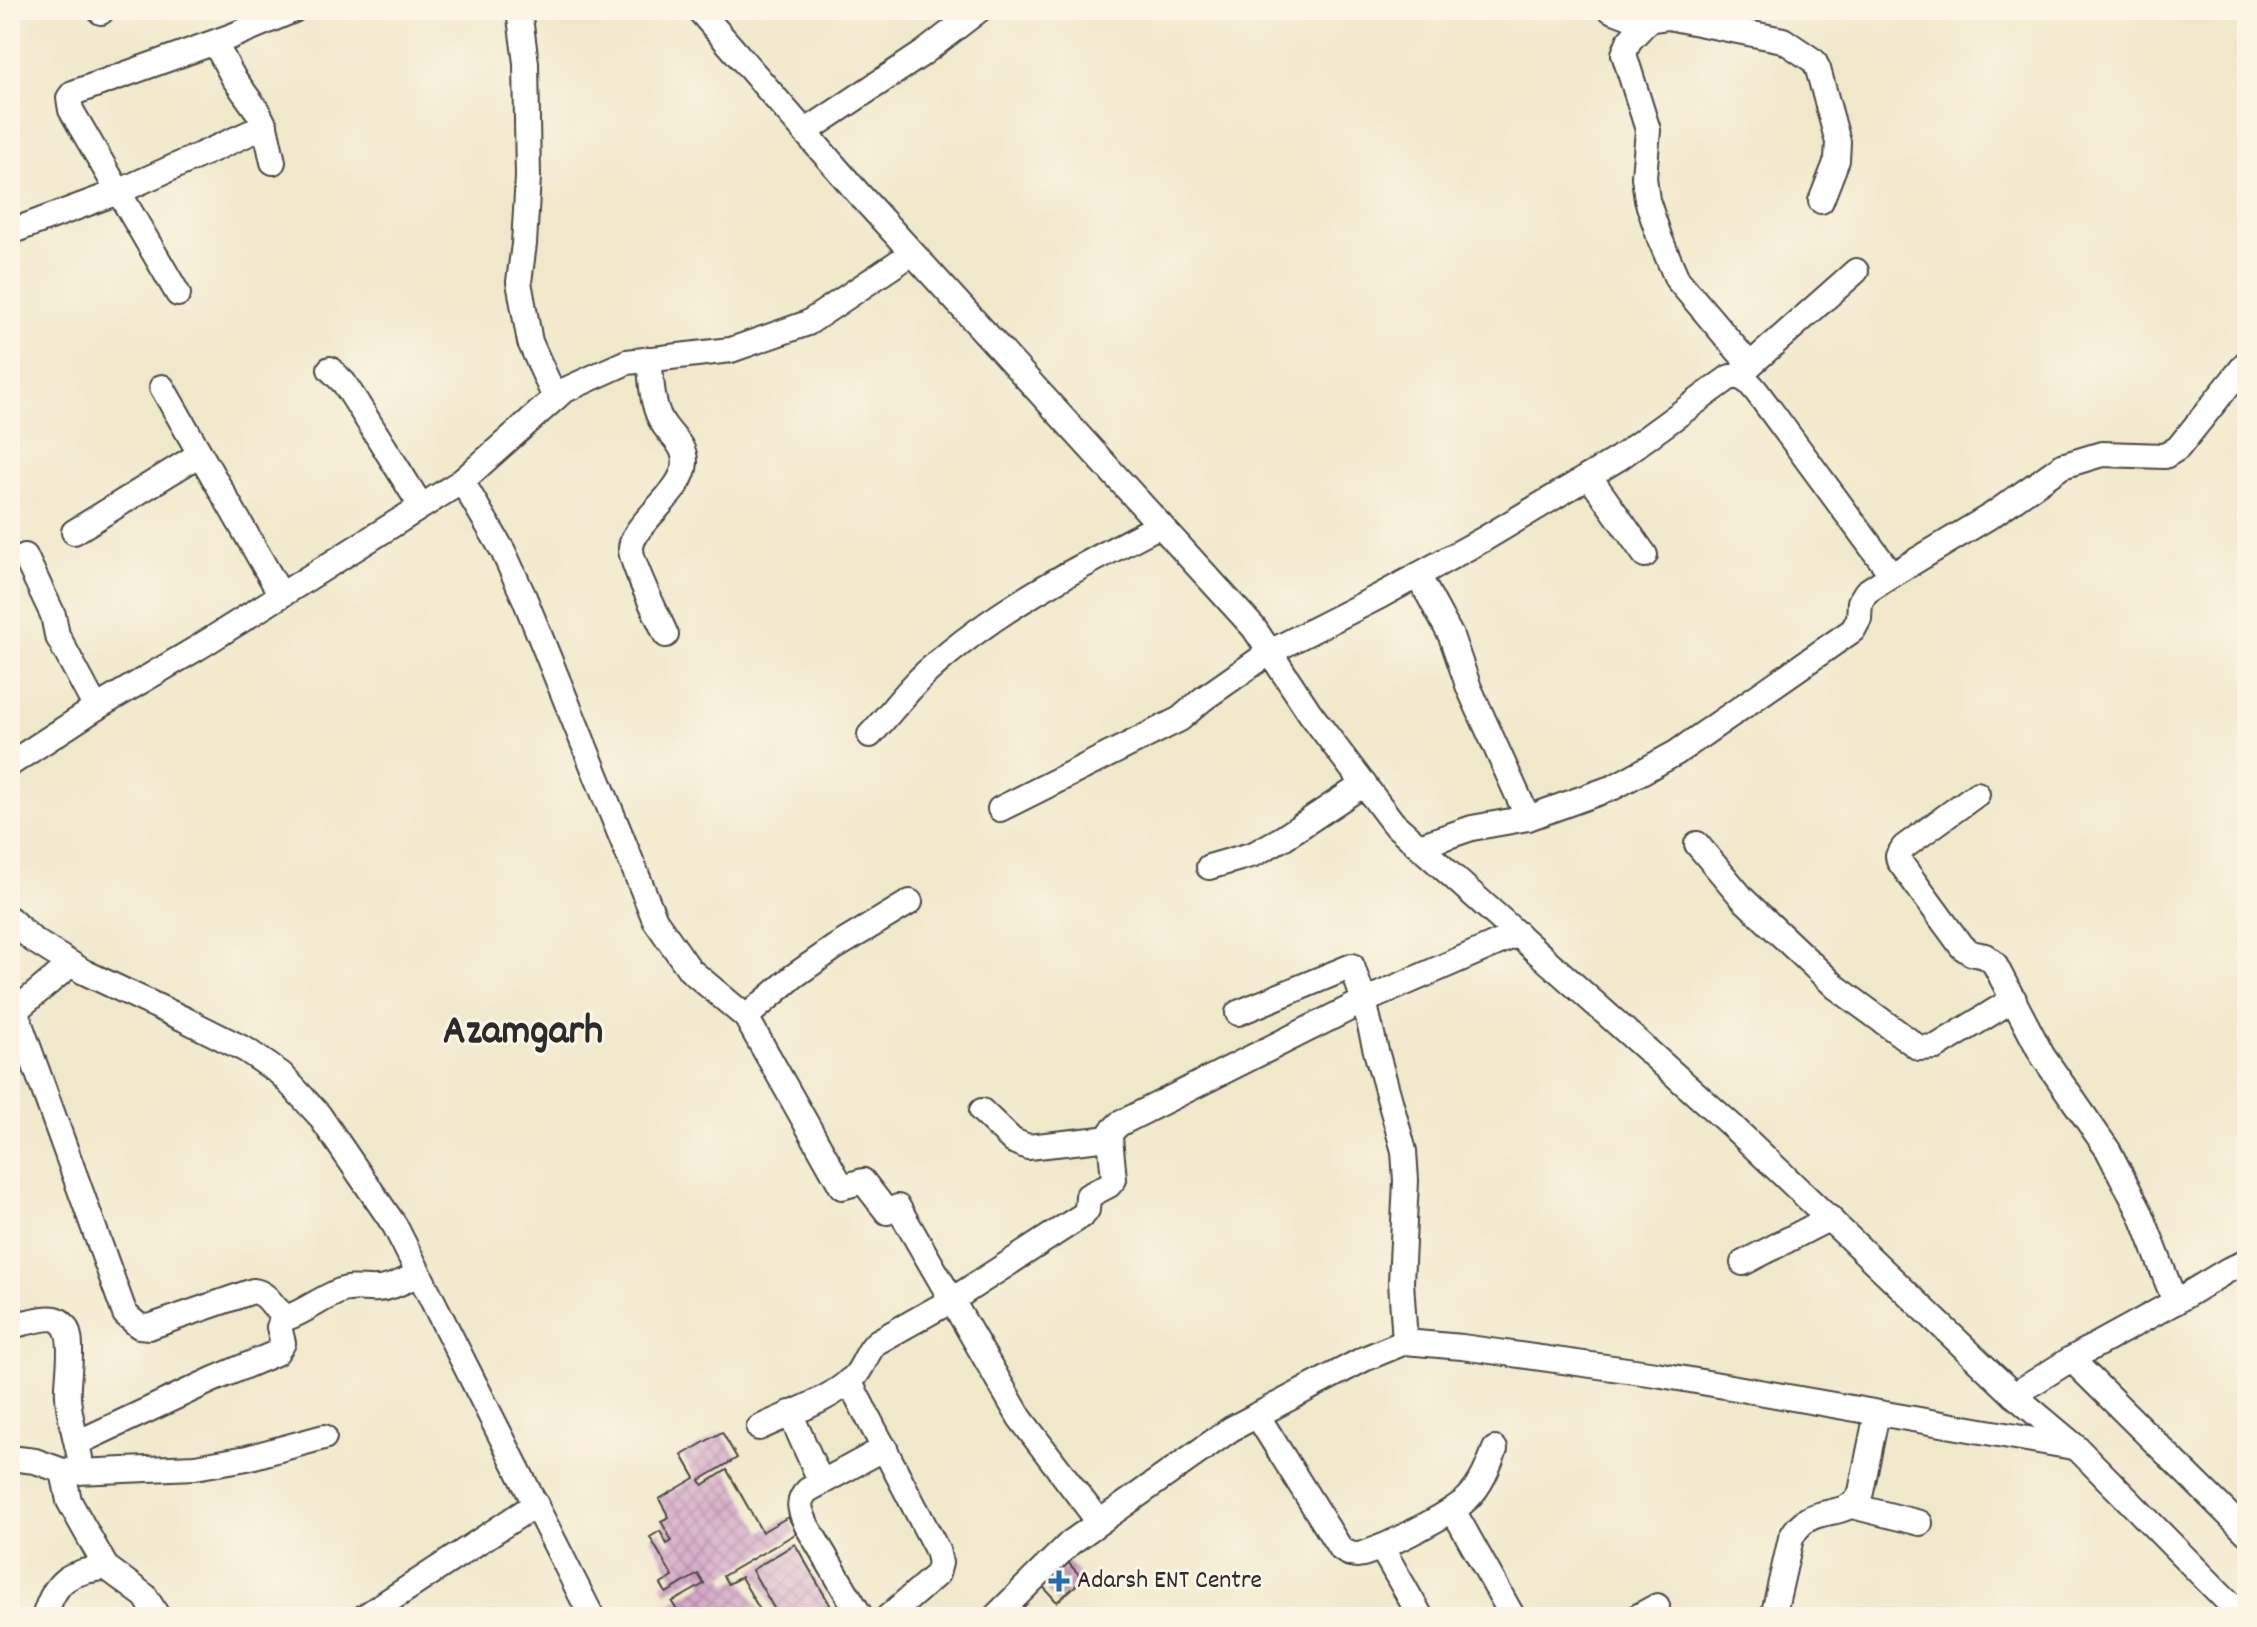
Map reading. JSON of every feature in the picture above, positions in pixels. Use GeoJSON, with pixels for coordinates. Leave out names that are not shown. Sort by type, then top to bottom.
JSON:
{"type":"FeatureCollection","features":[{"type":"Feature","properties":{"kind":"street"},"geometry":{"type":"LineString","coordinates":[[178,294],[71,110],[69,98],[73,93],[215,43],[294,10]]}},
{"type":"Feature","properties":{"kind":"street"},"geometry":{"type":"LineString","coordinates":[[519,10],[526,63],[528,177],[519,282],[530,342],[555,398]]}},
{"type":"Feature","properties":{"kind":"street"},"geometry":{"type":"LineString","coordinates":[[699,10],[912,253],[1254,628],[1310,713],[1393,823],[1720,1115],[2014,1395],[2077,1448],[2238,1610]]}},
{"type":"Feature","properties":{"kind":"street"},"geometry":{"type":"LineString","coordinates":[[805,132],[922,54],[979,10]]}},
{"type":"Feature","properties":{"kind":"street"},"geometry":{"type":"LineString","coordinates":[[1611,10],[1646,23]]}},
{"type":"Feature","properties":{"kind":"street"},"geometry":{"type":"LineString","coordinates":[[1821,201],[1837,160],[1838,142],[1814,61],[1783,40],[1668,17],[1652,19],[1629,41],[1624,54],[1648,130],[1644,177],[1651,215],[1677,279],[1744,370],[1748,381],[1892,575]]}},
{"type":"Feature","properties":{"kind":"street"},"geometry":{"type":"LineString","coordinates":[[215,43],[265,126],[273,162]]}},
{"type":"Feature","properties":{"kind":"street"},"geometry":{"type":"LineString","coordinates":[[10,232],[118,192],[265,126]]}},
{"type":"Feature","properties":{"kind":"street"},"geometry":{"type":"LineString","coordinates":[[10,764],[462,481],[563,391],[627,362],[731,350],[808,323],[912,253]]}},
{"type":"Feature","properties":{"kind":"street"},"geometry":{"type":"LineString","coordinates":[[1000,809],[1180,719],[1270,652],[1484,539],[1589,476],[1660,430],[1721,382],[1744,370],[1856,271]]}},
{"type":"Feature","properties":{"kind":"street"},"geometry":{"type":"LineString","coordinates":[[649,359],[659,417],[684,453],[685,464],[672,492],[635,536],[631,552],[666,635]]}},
{"type":"Feature","properties":{"kind":"street"},"geometry":{"type":"LineString","coordinates":[[1419,846],[1472,828],[1528,818],[1614,787],[1676,753],[1853,630],[1859,619],[1862,597],[1892,575],[1992,515],[2062,466],[2080,458],[2102,454],[2165,456],[2178,448],[2247,362]]}},
{"type":"Feature","properties":{"kind":"street"},"geometry":{"type":"LineString","coordinates":[[330,369],[344,383],[421,506]]}},
{"type":"Feature","properties":{"kind":"street"},"geometry":{"type":"LineString","coordinates":[[162,387],[281,595]]}},
{"type":"Feature","properties":{"kind":"street"},"geometry":{"type":"LineString","coordinates":[[74,532],[200,454]]}},
{"type":"Feature","properties":{"kind":"street"},"geometry":{"type":"LineString","coordinates":[[1589,476],[1645,555]]}},
{"type":"Feature","properties":{"kind":"street"},"geometry":{"type":"LineString","coordinates":[[462,481],[503,551],[524,597],[655,920],[690,970],[746,1017],[842,1187],[863,1181],[887,1212],[898,1207],[1020,1418],[1099,1522]]}},
{"type":"Feature","properties":{"kind":"street"},"geometry":{"type":"LineString","coordinates":[[870,735],[917,682],[962,643],[1035,591],[1160,525]]}},
{"type":"Feature","properties":{"kind":"street"},"geometry":{"type":"LineString","coordinates":[[25,556],[53,615],[57,635],[96,708]]}},
{"type":"Feature","properties":{"kind":"street"},"geometry":{"type":"LineString","coordinates":[[1418,575],[1451,636],[1469,688],[1528,818]]}},
{"type":"Feature","properties":{"kind":"street"},"geometry":{"type":"LineString","coordinates":[[1209,867],[1254,854],[1364,784]]}},
{"type":"Feature","properties":{"kind":"street"},"geometry":{"type":"LineString","coordinates":[[1977,794],[1904,847],[1898,856],[1899,861],[1962,947],[1994,963],[2042,1055],[2108,1150],[2141,1214],[2175,1302]]}},
{"type":"Feature","properties":{"kind":"street"},"geometry":{"type":"LineString","coordinates":[[1697,844],[1744,900],[1836,987],[1919,1048],[1936,1047],[2014,999]]}},
{"type":"Feature","properties":{"kind":"street"},"geometry":{"type":"LineString","coordinates":[[746,1017],[794,976],[910,902]]}},
{"type":"Feature","properties":{"kind":"street"},"geometry":{"type":"LineString","coordinates":[[10,919],[33,940],[84,972],[246,1050],[281,1074],[319,1115],[395,1226],[592,1617]]}},
{"type":"Feature","properties":{"kind":"street"},"geometry":{"type":"LineString","coordinates":[[759,1428],[836,1392],[863,1366],[871,1347],[877,1342],[952,1300],[1083,1215],[1087,1210],[1088,1196],[1114,1179],[1110,1138],[1111,1132],[1119,1124],[1364,1001],[1518,934]]}},
{"type":"Feature","properties":{"kind":"street"},"geometry":{"type":"LineString","coordinates":[[71,964],[12,1013],[125,1314],[130,1320],[139,1326],[149,1327],[253,1291],[267,1296],[283,1316],[289,1317],[339,1291],[357,1287],[375,1290],[419,1274]]}},
{"type":"Feature","properties":{"kind":"street"},"geometry":{"type":"LineString","coordinates":[[1238,1013],[1352,966],[1399,1131],[1406,1167],[1401,1282],[1405,1342]]}},
{"type":"Feature","properties":{"kind":"street"},"geometry":{"type":"LineString","coordinates":[[982,1111],[1013,1141],[1028,1147],[1110,1138]]}},
{"type":"Feature","properties":{"kind":"street"},"geometry":{"type":"LineString","coordinates":[[1743,1263],[1830,1218]]}},
{"type":"Feature","properties":{"kind":"street"},"geometry":{"type":"LineString","coordinates":[[2014,1395],[2071,1359],[2247,1262]]}},
{"type":"Feature","properties":{"kind":"street"},"geometry":{"type":"LineString","coordinates":[[77,1443],[276,1353],[283,1343],[279,1327],[283,1316]]}},
{"type":"Feature","properties":{"kind":"street"},"geometry":{"type":"LineString","coordinates":[[10,1326],[49,1317],[65,1325],[71,1351],[68,1397],[77,1443],[69,1501],[106,1567],[145,1596],[158,1617]]}},
{"type":"Feature","properties":{"kind":"street"},"geometry":{"type":"LineString","coordinates":[[995,1617],[1070,1543],[1231,1429],[1364,1359],[1405,1342],[1656,1374],[2077,1448]]}},
{"type":"Feature","properties":{"kind":"street"},"geometry":{"type":"LineString","coordinates":[[2071,1359],[2247,1533]]}},
{"type":"Feature","properties":{"kind":"street"},"geometry":{"type":"LineString","coordinates":[[849,1381],[937,1550],[940,1563],[937,1574],[888,1617]]}},
{"type":"Feature","properties":{"kind":"street"},"geometry":{"type":"LineString","coordinates":[[790,1413],[821,1482]]}},
{"type":"Feature","properties":{"kind":"street"},"geometry":{"type":"LineString","coordinates":[[1773,1617],[1791,1538],[1800,1523],[1819,1513],[1852,1506],[1861,1492],[1877,1413]]}},
{"type":"Feature","properties":{"kind":"street"},"geometry":{"type":"LineString","coordinates":[[1257,1415],[1340,1548],[1357,1555],[1381,1547],[1465,1502],[1479,1485],[1495,1449]]}},
{"type":"Feature","properties":{"kind":"street"},"geometry":{"type":"LineString","coordinates":[[10,1458],[73,1471],[195,1467],[247,1458],[324,1437]]}},
{"type":"Feature","properties":{"kind":"street"},"geometry":{"type":"LineString","coordinates":[[861,1617],[842,1589],[799,1503],[802,1496],[821,1482],[885,1448]]}},
{"type":"Feature","properties":{"kind":"street"},"geometry":{"type":"LineString","coordinates":[[364,1617],[536,1504]]}},
{"type":"Feature","properties":{"kind":"street"},"geometry":{"type":"LineString","coordinates":[[1852,1506],[1920,1523]]}},
{"type":"Feature","properties":{"kind":"street"},"geometry":{"type":"LineString","coordinates":[[1453,1510],[1513,1617]]}},
{"type":"Feature","properties":{"kind":"street"},"geometry":{"type":"LineString","coordinates":[[1381,1547],[1421,1617]]}},
{"type":"Feature","properties":{"kind":"street"},"geometry":{"type":"LineString","coordinates":[[44,1617],[48,1603],[67,1577],[106,1567]]}},
{"type":"Feature","properties":{"kind":"building"},"geometry":{"type":"Polygon","coordinates":[[[722,1432],[737,1458],[700,1480],[703,1485],[727,1470],[762,1532],[788,1517],[797,1533],[723,1576],[728,1584],[741,1577],[764,1617],[674,1617],[679,1614],[672,1602],[704,1584],[698,1574],[666,1593],[661,1584],[673,1577],[650,1537],[660,1531],[667,1544],[672,1541],[661,1521],[669,1517],[659,1499],[695,1478],[682,1455],[722,1432]]]}},
{"type":"Feature","properties":{"kind":"building"},"geometry":{"type":"Polygon","coordinates":[[[795,1544],[837,1617],[779,1617],[752,1570],[795,1544]]]}},
{"type":"Feature","properties":{"kind":"building"},"geometry":{"type":"Polygon","coordinates":[[[1064,1558],[1083,1579],[1057,1602],[1039,1582],[1064,1558]]]}},
{"type":"Feature","properties":{"kind":"place","name":"Adarsh ENT Centre"},"geometry":{"type":"Point","coordinates":[1059,1581]}},
{"type":"Feature","properties":{"kind":"district","name":"Azamgarh"},"geometry":{"type":"Point","coordinates":[523,1034]}}]}
